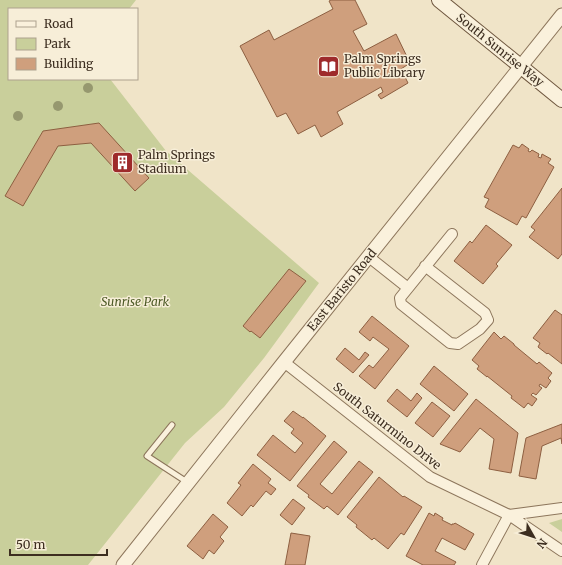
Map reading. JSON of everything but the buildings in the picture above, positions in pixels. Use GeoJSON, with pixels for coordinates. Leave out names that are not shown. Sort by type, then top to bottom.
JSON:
{"type":"FeatureCollection","features":[{"type":"Feature","properties":{"kind":"main road","name":"South Sunrise Way"},"geometry":{"type":"LineString","coordinates":[[439,0],[562,100]]}},
{"type":"Feature","properties":{"kind":"street","name":"East Baristo Road"},"geometry":{"type":"LineString","coordinates":[[123,565],[562,15]]}},
{"type":"Feature","properties":{"kind":"street"},"geometry":{"type":"LineString","coordinates":[[426,266],[486,313],[488,320],[480,329],[458,344],[450,343],[401,304],[400,298],[408,288],[452,234]]}},
{"type":"Feature","properties":{"kind":"street"},"geometry":{"type":"LineString","coordinates":[[369,257],[408,288]]}},
{"type":"Feature","properties":{"kind":"street","name":"South Saturmino Drive"},"geometry":{"type":"LineString","coordinates":[[284,362],[430,477],[509,515],[562,551]]}},
{"type":"Feature","properties":{"kind":"street"},"geometry":{"type":"LineString","coordinates":[[482,565],[509,515],[562,508]]}},
{"type":"Feature","properties":{"kind":"lane"},"geometry":{"type":"LineString","coordinates":[[172,425],[147,456],[188,483]]}},
{"type":"Feature","properties":{"kind":"green space","name":"Sunrise Park"},"geometry":{"type":"Polygon","coordinates":[[[0,0],[136,0],[130,8],[8,8],[8,80],[111,80],[166,151],[319,283],[264,358],[224,407],[185,443],[88,565],[0,565],[0,0]]]}},
{"type":"Feature","properties":{"kind":"green space"},"geometry":{"type":"Polygon","coordinates":[[[562,519],[562,532],[549,523],[562,519]]]}},
{"type":"Feature","properties":{"kind":"place","name":"Palm Springs Public Library"},"geometry":{"type":"Point","coordinates":[328,66]}},
{"type":"Feature","properties":{"kind":"place","name":"Palm Springs Stadium"},"geometry":{"type":"Point","coordinates":[122,162]}}]}
